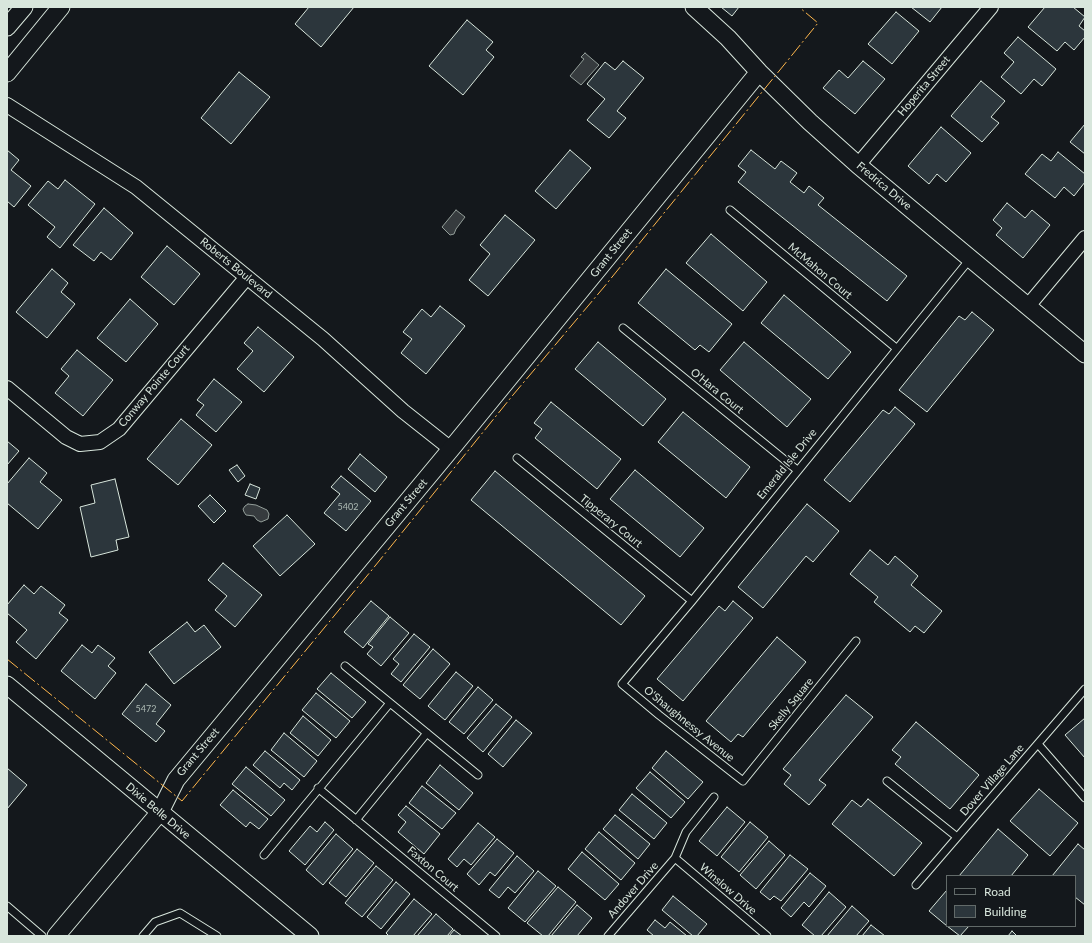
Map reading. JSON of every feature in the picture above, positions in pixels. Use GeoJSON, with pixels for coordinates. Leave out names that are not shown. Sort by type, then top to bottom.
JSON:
{"type":"FeatureCollection","features":[{"type":"Feature","properties":{"kind":"street"},"geometry":{"type":"LineString","coordinates":[[7,27],[24,7]]}},
{"type":"Feature","properties":{"kind":"street"},"geometry":{"type":"LineString","coordinates":[[7,73],[61,7]]}},
{"type":"Feature","properties":{"kind":"street","name":"Fredrica Drive"},"geometry":{"type":"LineString","coordinates":[[694,7],[728,38],[759,72],[810,122],[858,165],[1085,354]]}},
{"type":"Feature","properties":{"kind":"street","name":"Hoperita Street"},"geometry":{"type":"LineString","coordinates":[[858,165],[991,7]]}},
{"type":"Feature","properties":{"kind":"street","name":"Grant Street"},"geometry":{"type":"LineString","coordinates":[[56,936],[160,812],[176,780],[451,449],[759,72]]}},
{"type":"Feature","properties":{"kind":"street","name":"Roberts Boulevard"},"geometry":{"type":"LineString","coordinates":[[7,105],[136,187],[323,340],[403,411],[451,449]]}},
{"type":"Feature","properties":{"kind":"street"},"geometry":{"type":"LineString","coordinates":[[1028,306],[1085,238]]}},
{"type":"Feature","properties":{"kind":"street","name":"Conway Pointe Court"},"geometry":{"type":"LineString","coordinates":[[7,388],[66,437],[80,444],[100,442],[119,429],[247,277]]}},
{"type":"Feature","properties":{"kind":"street","name":"Dixie Belle Drive"},"geometry":{"type":"LineString","coordinates":[[7,686],[310,936]]}},
{"type":"Feature","properties":{"kind":"lane","name":"McMahon Court"},"geometry":{"type":"LineString","coordinates":[[730,210],[896,348]]}},
{"type":"Feature","properties":{"kind":"lane","name":"Emerald Isle Drive"},"geometry":{"type":"LineString","coordinates":[[622,684],[692,601],[896,348],[970,259]]}},
{"type":"Feature","properties":{"kind":"lane","name":"O'Hara Court"},"geometry":{"type":"LineString","coordinates":[[623,328],[797,470]]}},
{"type":"Feature","properties":{"kind":"lane","name":"Tipperary Court"},"geometry":{"type":"LineString","coordinates":[[517,458],[692,601]]}},
{"type":"Feature","properties":{"kind":"lane","name":"Skelly Square"},"geometry":{"type":"LineString","coordinates":[[743,781],[856,641]]}},
{"type":"Feature","properties":{"kind":"lane"},"geometry":{"type":"LineString","coordinates":[[345,666],[478,775]]}},
{"type":"Feature","properties":{"kind":"lane","name":"O'Shaughnessy Avenue"},"geometry":{"type":"LineString","coordinates":[[622,684],[743,781]]}},
{"type":"Feature","properties":{"kind":"lane","name":"Dover Village Lane"},"geometry":{"type":"LineString","coordinates":[[916,885],[1085,689]]}},
{"type":"Feature","properties":{"kind":"lane"},"geometry":{"type":"LineString","coordinates":[[264,854],[390,703]]}},
{"type":"Feature","properties":{"kind":"lane"},"geometry":{"type":"LineString","coordinates":[[356,820],[427,733]]}},
{"type":"Feature","properties":{"kind":"lane"},"geometry":{"type":"LineString","coordinates":[[1038,744],[1085,798]]}},
{"type":"Feature","properties":{"kind":"lane"},"geometry":{"type":"LineString","coordinates":[[887,781],[957,837]]}},
{"type":"Feature","properties":{"kind":"lane","name":"Faxton Court"},"geometry":{"type":"LineString","coordinates":[[318,788],[496,936]]}},
{"type":"Feature","properties":{"kind":"lane","name":"Andover Drive"},"geometry":{"type":"LineString","coordinates":[[608,936],[675,858],[686,832],[714,797]]}},
{"type":"Feature","properties":{"kind":"lane","name":"Winslow Drive"},"geometry":{"type":"LineString","coordinates":[[675,858],[767,936]]}},
{"type":"Feature","properties":{"kind":"lane"},"geometry":{"type":"LineString","coordinates":[[7,906],[42,936]]}},
{"type":"Feature","properties":{"kind":"lane"},"geometry":{"type":"LineString","coordinates":[[143,936],[155,922],[180,913],[217,936]]}},
{"type":"Feature","properties":{"kind":"shaded area"},"geometry":{"type":"Polygon","coordinates":[[[585,53],[599,65],[581,85],[570,76],[584,59],[581,57],[585,53]]]}},
{"type":"Feature","properties":{"kind":"shaded area"},"geometry":{"type":"Polygon","coordinates":[[[456,210],[465,217],[454,234],[450,235],[442,227],[456,210]]]}},
{"type":"Feature","properties":{"kind":"shaded area"},"geometry":{"type":"Polygon","coordinates":[[[248,504],[256,505],[267,510],[269,514],[268,519],[261,522],[254,516],[246,515],[243,509],[248,504]]]}},
{"type":"Feature","properties":{"kind":"building"},"geometry":{"type":"Polygon","coordinates":[[[309,7],[354,7],[321,47],[295,24],[309,7]]]}},
{"type":"Feature","properties":{"kind":"building"},"geometry":{"type":"Polygon","coordinates":[[[721,7],[739,7],[732,16],[721,7]]]}},
{"type":"Feature","properties":{"kind":"building"},"geometry":{"type":"Polygon","coordinates":[[[911,7],[942,7],[930,22],[911,7]]]}},
{"type":"Feature","properties":{"kind":"building"},"geometry":{"type":"Polygon","coordinates":[[[1045,7],[1073,7],[1085,17],[1079,26],[1085,31],[1085,37],[1074,50],[1065,42],[1057,51],[1028,27],[1045,7]]]}},
{"type":"Feature","properties":{"kind":"building"},"geometry":{"type":"Polygon","coordinates":[[[896,12],[919,31],[892,64],[868,44],[896,12]]]}},
{"type":"Feature","properties":{"kind":"building"},"geometry":{"type":"Polygon","coordinates":[[[467,20],[493,42],[486,50],[494,57],[463,95],[429,66],[467,20]]]}},
{"type":"Feature","properties":{"kind":"building"},"geometry":{"type":"Polygon","coordinates":[[[1018,37],[1056,69],[1042,86],[1034,79],[1021,94],[1001,77],[1014,62],[1004,53],[1018,37]]]}},
{"type":"Feature","properties":{"kind":"building"},"geometry":{"type":"Polygon","coordinates":[[[623,61],[644,78],[617,111],[626,118],[609,138],[587,120],[605,99],[587,84],[605,62],[615,70],[623,61]]]}},
{"type":"Feature","properties":{"kind":"building"},"geometry":{"type":"Polygon","coordinates":[[[863,61],[885,79],[855,114],[823,88],[839,70],[848,78],[863,61]]]}},
{"type":"Feature","properties":{"kind":"building"},"geometry":{"type":"Polygon","coordinates":[[[239,72],[270,97],[231,144],[201,118],[239,72]]]}},
{"type":"Feature","properties":{"kind":"building"},"geometry":{"type":"Polygon","coordinates":[[[981,81],[1005,101],[991,117],[999,123],[982,142],[951,116],[981,81]]]}},
{"type":"Feature","properties":{"kind":"building"},"geometry":{"type":"Polygon","coordinates":[[[1085,124],[1085,154],[1070,142],[1085,124]]]}},
{"type":"Feature","properties":{"kind":"building"},"geometry":{"type":"Polygon","coordinates":[[[941,127],[971,153],[946,182],[937,174],[929,184],[908,166],[941,127]]]}},
{"type":"Feature","properties":{"kind":"building"},"geometry":{"type":"Polygon","coordinates":[[[7,150],[19,160],[11,170],[31,186],[14,207],[7,201],[7,150]]]}},
{"type":"Feature","properties":{"kind":"building"},"geometry":{"type":"Polygon","coordinates":[[[570,150],[591,168],[556,209],[535,191],[570,150]]]}},
{"type":"Feature","properties":{"kind":"building"},"geometry":{"type":"Polygon","coordinates":[[[751,150],[775,169],[781,161],[797,173],[790,182],[804,193],[809,186],[824,198],[818,205],[907,276],[887,301],[738,182],[746,172],[738,166],[751,150]]]}},
{"type":"Feature","properties":{"kind":"building"},"geometry":{"type":"Polygon","coordinates":[[[1058,152],[1085,174],[1085,182],[1074,196],[1064,187],[1055,198],[1025,174],[1042,154],[1051,161],[1058,152]]]}},
{"type":"Feature","properties":{"kind":"building"},"geometry":{"type":"Polygon","coordinates":[[[65,180],[95,204],[60,248],[47,237],[55,227],[28,205],[48,181],[58,189],[65,180]]]}},
{"type":"Feature","properties":{"kind":"building"},"geometry":{"type":"Polygon","coordinates":[[[1007,203],[1025,218],[1032,210],[1050,225],[1023,258],[996,235],[1002,228],[993,220],[1007,203]]]}},
{"type":"Feature","properties":{"kind":"building"},"geometry":{"type":"Polygon","coordinates":[[[104,208],[133,233],[111,260],[101,252],[94,261],[73,245],[104,208]]]}},
{"type":"Feature","properties":{"kind":"building"},"geometry":{"type":"Polygon","coordinates":[[[505,215],[535,240],[488,296],[469,280],[490,254],[480,245],[505,215]]]}},
{"type":"Feature","properties":{"kind":"building"},"geometry":{"type":"Polygon","coordinates":[[[711,234],[767,282],[743,311],[686,263],[711,234]]]}},
{"type":"Feature","properties":{"kind":"building"},"geometry":{"type":"Polygon","coordinates":[[[167,246],[200,274],[174,305],[141,277],[167,246]]]}},
{"type":"Feature","properties":{"kind":"building"},"geometry":{"type":"Polygon","coordinates":[[[52,269],[68,283],[61,292],[75,304],[47,338],[16,312],[52,269]]]}},
{"type":"Feature","properties":{"kind":"building"},"geometry":{"type":"Polygon","coordinates":[[[666,269],[732,324],[709,352],[700,345],[695,350],[638,303],[666,269]]]}},
{"type":"Feature","properties":{"kind":"building"},"geometry":{"type":"Polygon","coordinates":[[[784,295],[851,352],[828,379],[761,323],[784,295]]]}},
{"type":"Feature","properties":{"kind":"building"},"geometry":{"type":"Polygon","coordinates":[[[130,299],[158,324],[126,362],[97,338],[130,299]]]}},
{"type":"Feature","properties":{"kind":"building"},"geometry":{"type":"Polygon","coordinates":[[[440,306],[465,326],[426,374],[401,353],[412,339],[403,332],[422,309],[431,317],[440,306]]]}},
{"type":"Feature","properties":{"kind":"building"},"geometry":{"type":"Polygon","coordinates":[[[972,312],[994,330],[927,412],[899,390],[959,316],[965,320],[972,312]]]}},
{"type":"Feature","properties":{"kind":"building"},"geometry":{"type":"Polygon","coordinates":[[[258,327],[294,357],[264,392],[237,369],[253,351],[244,343],[258,327]]]}},
{"type":"Feature","properties":{"kind":"building"},"geometry":{"type":"Polygon","coordinates":[[[598,342],[666,399],[643,426],[575,369],[598,342]]]}},
{"type":"Feature","properties":{"kind":"building"},"geometry":{"type":"Polygon","coordinates":[[[744,342],[811,399],[787,427],[720,370],[744,342]]]}},
{"type":"Feature","properties":{"kind":"building"},"geometry":{"type":"Polygon","coordinates":[[[77,350],[113,380],[83,416],[55,393],[69,376],[61,369],[77,350]]]}},
{"type":"Feature","properties":{"kind":"building"},"geometry":{"type":"Polygon","coordinates":[[[214,379],[242,402],[216,432],[196,415],[204,405],[197,400],[214,379]]]}},
{"type":"Feature","properties":{"kind":"building"},"geometry":{"type":"Polygon","coordinates":[[[551,402],[621,459],[597,489],[535,438],[542,429],[534,423],[551,402]]]}},
{"type":"Feature","properties":{"kind":"building"},"geometry":{"type":"Polygon","coordinates":[[[895,407],[915,424],[850,502],[824,480],[883,410],[889,414],[895,407]]]}},
{"type":"Feature","properties":{"kind":"building"},"geometry":{"type":"Polygon","coordinates":[[[683,412],[750,467],[726,498],[658,442],[683,412]]]}},
{"type":"Feature","properties":{"kind":"building"},"geometry":{"type":"Polygon","coordinates":[[[181,419],[212,445],[178,485],[147,459],[181,419]]]}},
{"type":"Feature","properties":{"kind":"building"},"geometry":{"type":"Polygon","coordinates":[[[7,441],[19,451],[7,465],[7,441]]]}},
{"type":"Feature","properties":{"kind":"building"},"geometry":{"type":"Polygon","coordinates":[[[360,454],[387,477],[375,492],[348,469],[360,454]]]}},
{"type":"Feature","properties":{"kind":"building"},"geometry":{"type":"Polygon","coordinates":[[[29,458],[47,473],[40,482],[62,500],[38,529],[7,503],[7,484],[29,458]]]}},
{"type":"Feature","properties":{"kind":"building"},"geometry":{"type":"Polygon","coordinates":[[[237,465],[245,476],[238,482],[229,470],[237,465]]]}},
{"type":"Feature","properties":{"kind":"building"},"geometry":{"type":"Polygon","coordinates":[[[635,470],[704,528],[680,557],[610,499],[635,470]]]}},
{"type":"Feature","properties":{"kind":"building"},"geometry":{"type":"Polygon","coordinates":[[[495,471],[645,596],[621,625],[471,500],[495,471]]]}},
{"type":"Feature","properties":{"kind":"building"},"geometry":{"type":"Polygon","coordinates":[[[341,476],[371,501],[346,531],[324,513],[340,494],[331,487],[341,476]]]}},
{"type":"Feature","properties":{"kind":"building"},"geometry":{"type":"Polygon","coordinates":[[[115,479],[129,537],[116,540],[118,550],[91,557],[80,507],[95,503],[91,485],[115,479]]]}},
{"type":"Feature","properties":{"kind":"building"},"geometry":{"type":"Polygon","coordinates":[[[250,484],[260,488],[256,499],[245,495],[250,484]]]}},
{"type":"Feature","properties":{"kind":"building"},"geometry":{"type":"Polygon","coordinates":[[[210,495],[226,511],[214,523],[198,506],[210,495]]]}},
{"type":"Feature","properties":{"kind":"building"},"geometry":{"type":"Polygon","coordinates":[[[807,504],[839,531],[813,562],[806,556],[763,608],[738,587],[807,504]]]}},
{"type":"Feature","properties":{"kind":"building"},"geometry":{"type":"Polygon","coordinates":[[[287,515],[315,544],[280,576],[253,546],[287,515]]]}},
{"type":"Feature","properties":{"kind":"building"},"geometry":{"type":"Polygon","coordinates":[[[870,550],[888,565],[895,556],[918,576],[911,585],[942,611],[924,633],[915,626],[910,632],[874,602],[878,597],[850,574],[870,550]]]}},
{"type":"Feature","properties":{"kind":"building"},"geometry":{"type":"Polygon","coordinates":[[[223,563],[262,595],[235,627],[215,610],[227,596],[208,580],[223,563]]]}},
{"type":"Feature","properties":{"kind":"building"},"geometry":{"type":"Polygon","coordinates":[[[24,585],[34,594],[41,586],[65,605],[59,613],[68,620],[36,659],[16,642],[27,630],[7,613],[7,605],[24,585]]]}},
{"type":"Feature","properties":{"kind":"building"},"geometry":{"type":"Polygon","coordinates":[[[371,601],[389,616],[363,648],[344,632],[371,601]]]}},
{"type":"Feature","properties":{"kind":"building"},"geometry":{"type":"Polygon","coordinates":[[[733,601],[753,618],[683,701],[657,679],[719,606],[725,611],[733,601]]]}},
{"type":"Feature","properties":{"kind":"building"},"geometry":{"type":"Polygon","coordinates":[[[390,617],[409,633],[381,666],[367,654],[373,647],[368,644],[390,617]]]}},
{"type":"Feature","properties":{"kind":"building"},"geometry":{"type":"Polygon","coordinates":[[[187,622],[195,632],[204,625],[221,647],[174,684],[149,652],[187,622]]]}},
{"type":"Feature","properties":{"kind":"building"},"geometry":{"type":"Polygon","coordinates":[[[414,634],[430,647],[401,682],[391,674],[399,664],[393,659],[414,634]]]}},
{"type":"Feature","properties":{"kind":"building"},"geometry":{"type":"Polygon","coordinates":[[[777,637],[806,662],[743,737],[738,734],[731,742],[706,721],[777,637]]]}},
{"type":"Feature","properties":{"kind":"building"},"geometry":{"type":"Polygon","coordinates":[[[82,645],[92,653],[98,645],[115,658],[108,666],[116,673],[95,699],[61,671],[82,645]]]}},
{"type":"Feature","properties":{"kind":"building"},"geometry":{"type":"Polygon","coordinates":[[[433,649],[450,664],[420,699],[403,685],[433,649]]]}},
{"type":"Feature","properties":{"kind":"building"},"geometry":{"type":"Polygon","coordinates":[[[456,672],[473,686],[445,720],[428,706],[456,672]]]}},
{"type":"Feature","properties":{"kind":"building"},"geometry":{"type":"Polygon","coordinates":[[[331,673],[366,702],[352,718],[317,689],[331,673]]]}},
{"type":"Feature","properties":{"kind":"building"},"geometry":{"type":"Polygon","coordinates":[[[146,684],[171,705],[156,724],[165,731],[156,742],[122,714],[146,684]]]}},
{"type":"Feature","properties":{"kind":"building"},"geometry":{"type":"Polygon","coordinates":[[[478,687],[493,700],[464,734],[449,722],[478,687]]]}},
{"type":"Feature","properties":{"kind":"building"},"geometry":{"type":"Polygon","coordinates":[[[316,693],[350,721],[336,738],[302,710],[316,693]]]}},
{"type":"Feature","properties":{"kind":"building"},"geometry":{"type":"Polygon","coordinates":[[[846,695],[873,717],[819,780],[826,785],[809,805],[784,784],[791,775],[783,769],[846,695]]]}},
{"type":"Feature","properties":{"kind":"building"},"geometry":{"type":"Polygon","coordinates":[[[496,704],[512,717],[483,752],[467,738],[496,704]]]}},
{"type":"Feature","properties":{"kind":"building"},"geometry":{"type":"Polygon","coordinates":[[[303,716],[331,740],[318,756],[290,733],[303,716]]]}},
{"type":"Feature","properties":{"kind":"building"},"geometry":{"type":"Polygon","coordinates":[[[1085,718],[1085,758],[1065,735],[1085,718]]]}},
{"type":"Feature","properties":{"kind":"building"},"geometry":{"type":"Polygon","coordinates":[[[516,720],[532,733],[503,767],[488,754],[516,720]]]}},
{"type":"Feature","properties":{"kind":"building"},"geometry":{"type":"Polygon","coordinates":[[[916,722],[979,775],[950,809],[895,764],[901,757],[892,750],[916,722]]]}},
{"type":"Feature","properties":{"kind":"building"},"geometry":{"type":"Polygon","coordinates":[[[284,733],[317,761],[304,777],[271,750],[284,733]]]}},
{"type":"Feature","properties":{"kind":"building"},"geometry":{"type":"Polygon","coordinates":[[[265,751],[300,780],[292,790],[284,783],[280,788],[253,765],[265,751]]]}},
{"type":"Feature","properties":{"kind":"building"},"geometry":{"type":"Polygon","coordinates":[[[666,751],[703,782],[688,799],[652,768],[666,751]]]}},
{"type":"Feature","properties":{"kind":"building"},"geometry":{"type":"Polygon","coordinates":[[[440,765],[473,793],[459,810],[426,783],[440,765]]]}},
{"type":"Feature","properties":{"kind":"building"},"geometry":{"type":"Polygon","coordinates":[[[246,767],[285,800],[271,816],[232,784],[246,767]]]}},
{"type":"Feature","properties":{"kind":"building"},"geometry":{"type":"Polygon","coordinates":[[[7,768],[27,785],[7,809],[7,768]]]}},
{"type":"Feature","properties":{"kind":"building"},"geometry":{"type":"Polygon","coordinates":[[[650,772],[685,802],[671,818],[636,788],[650,772]]]}},
{"type":"Feature","properties":{"kind":"building"},"geometry":{"type":"Polygon","coordinates":[[[422,786],[456,813],[442,829],[409,803],[422,786]]]}},
{"type":"Feature","properties":{"kind":"building"},"geometry":{"type":"Polygon","coordinates":[[[1039,789],[1078,823],[1050,856],[1010,821],[1039,789]]]}},
{"type":"Feature","properties":{"kind":"building"},"geometry":{"type":"Polygon","coordinates":[[[233,790],[268,819],[259,829],[250,822],[246,827],[220,805],[233,790]]]}},
{"type":"Feature","properties":{"kind":"building"},"geometry":{"type":"Polygon","coordinates":[[[632,794],[667,823],[654,839],[619,810],[632,794]]]}},
{"type":"Feature","properties":{"kind":"building"},"geometry":{"type":"Polygon","coordinates":[[[868,799],[922,843],[894,876],[832,824],[852,800],[861,807],[868,799]]]}},
{"type":"Feature","properties":{"kind":"building"},"geometry":{"type":"Polygon","coordinates":[[[406,806],[440,834],[424,854],[398,832],[406,822],[398,815],[406,806]]]}},
{"type":"Feature","properties":{"kind":"building"},"geometry":{"type":"Polygon","coordinates":[[[727,807],[745,822],[717,856],[699,841],[727,807]]]}},
{"type":"Feature","properties":{"kind":"building"},"geometry":{"type":"Polygon","coordinates":[[[615,815],[650,844],[638,859],[603,829],[615,815]]]}},
{"type":"Feature","properties":{"kind":"building"},"geometry":{"type":"Polygon","coordinates":[[[325,822],[334,830],[305,865],[289,851],[310,826],[317,832],[325,822]]]}},
{"type":"Feature","properties":{"kind":"building"},"geometry":{"type":"Polygon","coordinates":[[[750,822],[768,837],[739,872],[721,857],[750,822]]]}},
{"type":"Feature","properties":{"kind":"building"},"geometry":{"type":"Polygon","coordinates":[[[478,823],[495,837],[471,865],[464,859],[457,867],[448,859],[478,823]]]}},
{"type":"Feature","properties":{"kind":"building"},"geometry":{"type":"Polygon","coordinates":[[[998,829],[1028,855],[1012,875],[960,875],[998,829]]]}},
{"type":"Feature","properties":{"kind":"building"},"geometry":{"type":"Polygon","coordinates":[[[599,832],[635,863],[621,880],[585,849],[599,832]]]}},
{"type":"Feature","properties":{"kind":"building"},"geometry":{"type":"Polygon","coordinates":[[[336,834],[353,849],[323,885],[306,870],[336,834]]]}},
{"type":"Feature","properties":{"kind":"building"},"geometry":{"type":"Polygon","coordinates":[[[497,839],[514,853],[495,876],[490,872],[479,885],[467,874],[497,839]]]}},
{"type":"Feature","properties":{"kind":"building"},"geometry":{"type":"Polygon","coordinates":[[[769,841],[785,855],[756,889],[740,875],[769,841]]]}},
{"type":"Feature","properties":{"kind":"building"},"geometry":{"type":"Polygon","coordinates":[[[1078,844],[1085,850],[1085,905],[1076,898],[1076,875],[1053,875],[1078,844]]]}},
{"type":"Feature","properties":{"kind":"building"},"geometry":{"type":"Polygon","coordinates":[[[357,849],[374,863],[346,897],[329,883],[357,849]]]}},
{"type":"Feature","properties":{"kind":"building"},"geometry":{"type":"Polygon","coordinates":[[[582,852],[619,884],[605,900],[568,869],[582,852]]]}},
{"type":"Feature","properties":{"kind":"building"},"geometry":{"type":"Polygon","coordinates":[[[790,855],[808,869],[781,901],[774,896],[770,900],[760,892],[790,855]]]}},
{"type":"Feature","properties":{"kind":"building"},"geometry":{"type":"Polygon","coordinates":[[[517,856],[534,871],[515,893],[508,887],[499,898],[489,890],[517,856]]]}},
{"type":"Feature","properties":{"kind":"building"},"geometry":{"type":"Polygon","coordinates":[[[376,866],[393,880],[362,917],[345,903],[376,866]]]}},
{"type":"Feature","properties":{"kind":"building"},"geometry":{"type":"Polygon","coordinates":[[[538,871],[556,886],[525,922],[508,908],[538,871]]]}},
{"type":"Feature","properties":{"kind":"building"},"geometry":{"type":"Polygon","coordinates":[[[810,873],[826,886],[809,907],[804,902],[791,917],[781,908],[810,873]]]}},
{"type":"Feature","properties":{"kind":"building"},"geometry":{"type":"Polygon","coordinates":[[[396,882],[410,894],[381,929],[367,917],[396,882]]]}},
{"type":"Feature","properties":{"kind":"building"},"geometry":{"type":"Polygon","coordinates":[[[558,887],[576,902],[548,936],[543,936],[527,923],[558,887]]]}},
{"type":"Feature","properties":{"kind":"building"},"geometry":{"type":"Polygon","coordinates":[[[946,891],[946,925],[929,911],[946,891]]]}},
{"type":"Feature","properties":{"kind":"building"},"geometry":{"type":"Polygon","coordinates":[[[829,892],[846,907],[821,936],[815,936],[802,925],[829,892]]]}},
{"type":"Feature","properties":{"kind":"building"},"geometry":{"type":"Polygon","coordinates":[[[673,896],[707,924],[697,936],[693,936],[662,910],[673,896]]]}},
{"type":"Feature","properties":{"kind":"building"},"geometry":{"type":"Polygon","coordinates":[[[414,899],[432,914],[413,936],[389,936],[386,933],[414,899]]]}},
{"type":"Feature","properties":{"kind":"building"},"geometry":{"type":"Polygon","coordinates":[[[577,905],[592,918],[577,936],[551,936],[577,905]]]}},
{"type":"Feature","properties":{"kind":"building"},"geometry":{"type":"Polygon","coordinates":[[[852,906],[869,921],[856,936],[827,936],[852,906]]]}},
{"type":"Feature","properties":{"kind":"building"},"geometry":{"type":"Polygon","coordinates":[[[436,914],[453,929],[447,936],[417,936],[436,914]]]}},
{"type":"Feature","properties":{"kind":"building"},"geometry":{"type":"Polygon","coordinates":[[[655,920],[665,928],[670,922],[687,936],[654,936],[647,930],[655,920]]]}},
{"type":"Feature","properties":{"kind":"building"},"geometry":{"type":"Polygon","coordinates":[[[871,925],[885,936],[862,936],[871,925]]]}},
{"type":"Feature","properties":{"kind":"building"},"geometry":{"type":"Polygon","coordinates":[[[948,927],[968,927],[960,936],[948,927]]]}},
{"type":"Feature","properties":{"kind":"building"},"geometry":{"type":"Polygon","coordinates":[[[454,930],[462,936],[449,936],[454,930]]]}},
{"type":"Feature","properties":{"kind":"building"},"geometry":{"type":"Polygon","coordinates":[[[1012,931],[1017,936],[1008,936],[1012,931]]]}},
{"type":"Feature","properties":{"kind":"power"},"geometry":{"type":"LineString","coordinates":[[7,659],[182,801],[513,395],[604,287],[818,23],[799,7]]}}]}
